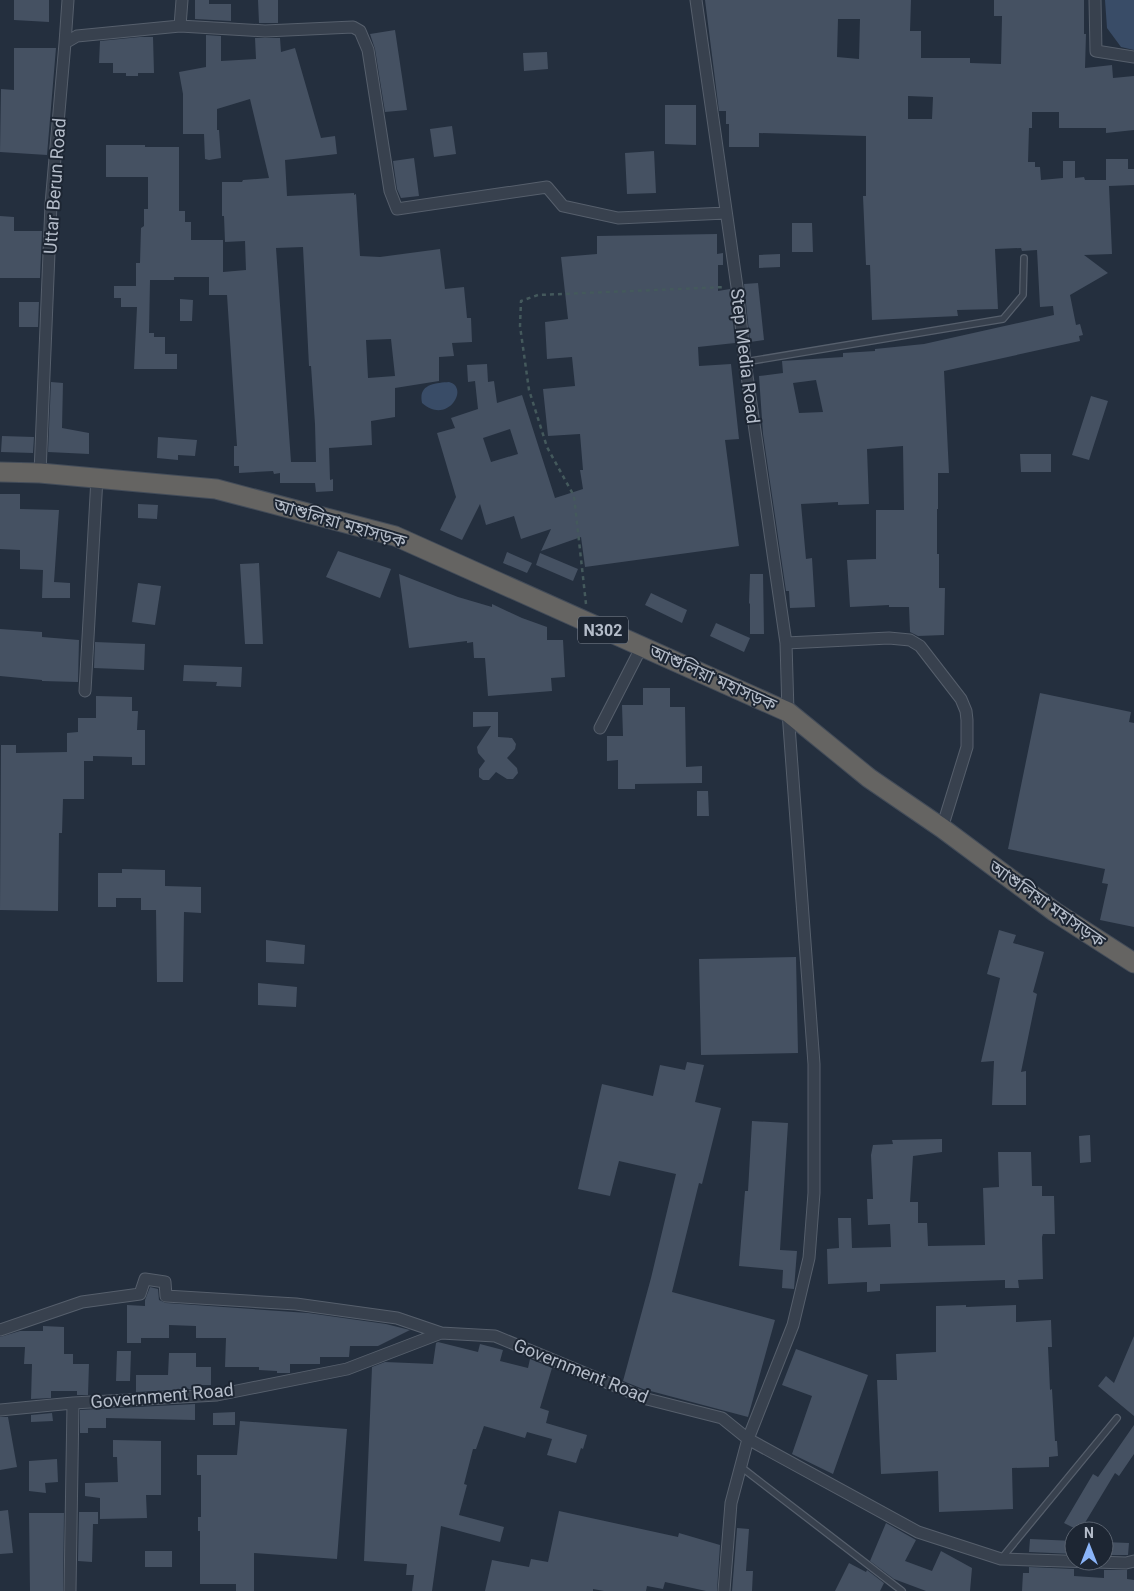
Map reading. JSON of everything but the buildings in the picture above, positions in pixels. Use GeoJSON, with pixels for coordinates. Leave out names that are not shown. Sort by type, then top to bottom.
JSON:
{"type":"FeatureCollection","features":[{"type":"Feature","properties":{"kind":"highway","name":"আশুলিয়া মহাসড়ক"},"geometry":{"type":"LineString","coordinates":[[0,472],[40,473],[216,489],[395,536],[788,712],[869,778],[942,828],[1055,912],[1134,964]]}},
{"type":"Feature","properties":{"kind":"street","name":"Uttar Berun Road"},"geometry":{"type":"LineString","coordinates":[[40,473],[51,204],[68,0]]}},
{"type":"Feature","properties":{"kind":"street"},"geometry":{"type":"LineString","coordinates":[[180,26],[182,0]]}},
{"type":"Feature","properties":{"kind":"street","name":"Step Media Road"},"geometry":{"type":"LineString","coordinates":[[696,0],[737,287],[745,362],[786,642],[788,712],[814,1064],[814,1193],[809,1258],[793,1325],[748,1439],[731,1503],[724,1591]]}},
{"type":"Feature","properties":{"kind":"street"},"geometry":{"type":"LineString","coordinates":[[1095,0],[1096,51],[1134,57]]}},
{"type":"Feature","properties":{"kind":"street"},"geometry":{"type":"LineString","coordinates":[[65,43],[77,36],[180,26],[264,31],[353,27],[360,31],[368,50],[390,192],[397,209],[546,187],[563,206],[618,218],[726,214]]}},
{"type":"Feature","properties":{"kind":"street"},"geometry":{"type":"LineString","coordinates":[[85,691],[97,478]]}},
{"type":"Feature","properties":{"kind":"street"},"geometry":{"type":"LineString","coordinates":[[786,642],[888,638],[910,640],[920,646],[961,699],[966,711],[966,747],[942,828]]}},
{"type":"Feature","properties":{"kind":"street"},"geometry":{"type":"LineString","coordinates":[[600,728],[642,646]]}},
{"type":"Feature","properties":{"kind":"street"},"geometry":{"type":"LineString","coordinates":[[0,1330],[82,1302],[140,1294],[145,1279],[165,1282],[166,1296],[296,1304],[397,1318],[441,1333]]}},
{"type":"Feature","properties":{"kind":"street","name":"Government Road"},"geometry":{"type":"LineString","coordinates":[[0,1410],[73,1403],[217,1395],[347,1369],[441,1333],[495,1336],[647,1399],[722,1418],[748,1439],[918,1532],[1001,1559],[1126,1563],[1134,1561]]}},
{"type":"Feature","properties":{"kind":"street"},"geometry":{"type":"LineString","coordinates":[[70,1591],[73,1403]]}},
{"type":"Feature","properties":{"kind":"lane"},"geometry":{"type":"LineString","coordinates":[[745,362],[1003,319],[1023,295],[1024,258]]}},
{"type":"Feature","properties":{"kind":"lane"},"geometry":{"type":"LineString","coordinates":[[1001,1559],[1117,1418]]}},
{"type":"Feature","properties":{"kind":"lane"},"geometry":{"type":"LineString","coordinates":[[741,1467],[902,1591]]}},
{"type":"Feature","properties":{"kind":"path"},"geometry":{"type":"LineString","coordinates":[[588,624],[574,496],[547,447],[529,390],[520,326],[521,302],[538,295],[737,287]]}},
{"type":"Feature","properties":{"kind":"water"},"geometry":{"type":"Polygon","coordinates":[[[1105,0],[1134,0],[1134,50],[1121,47],[1107,28],[1105,0]]]}},
{"type":"Feature","properties":{"kind":"water"},"geometry":{"type":"Polygon","coordinates":[[[449,382],[455,385],[457,397],[448,408],[440,410],[431,409],[422,403],[421,397],[425,388],[433,384],[449,382]]]}}]}
